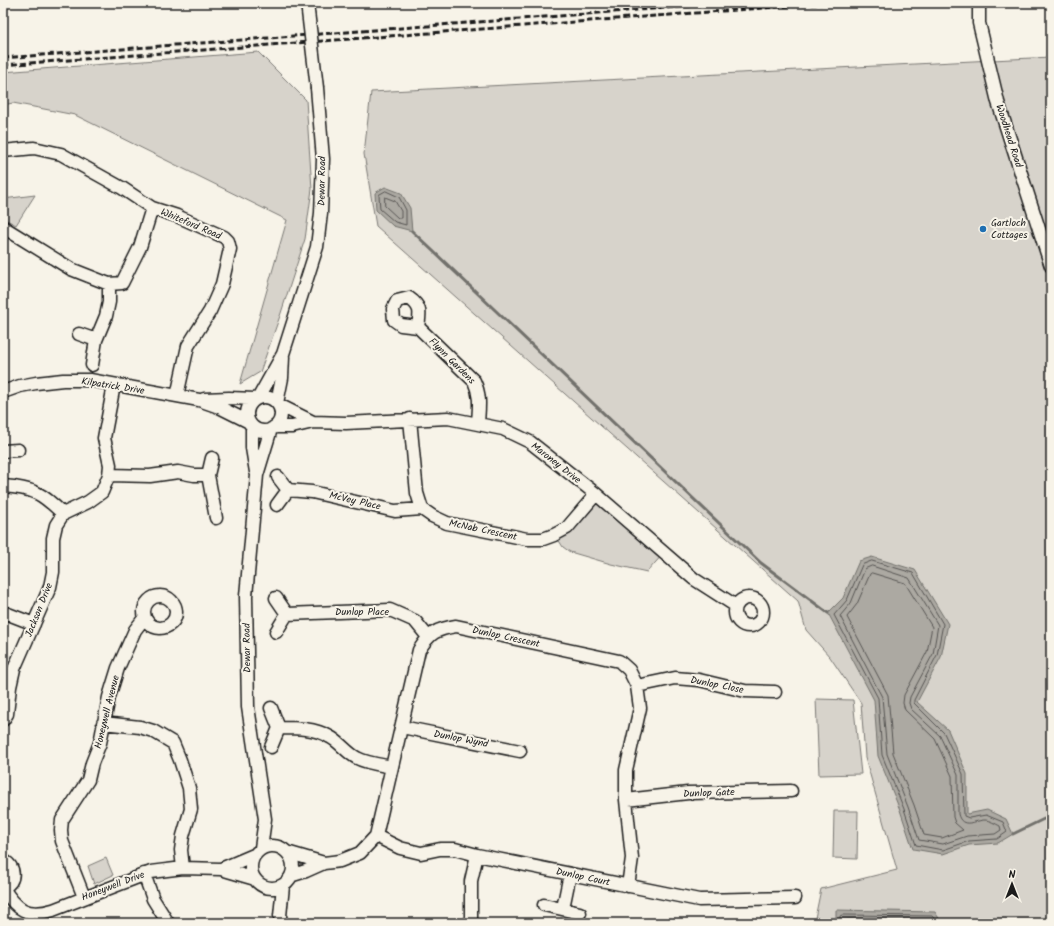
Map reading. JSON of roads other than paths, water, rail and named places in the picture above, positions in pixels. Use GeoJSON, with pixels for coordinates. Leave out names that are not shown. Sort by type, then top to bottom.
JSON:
{"type":"FeatureCollection","features":[{"type":"Feature","properties":{"kind":"street","name":"Dewar Road"},"geometry":{"type":"LineString","coordinates":[[257,398],[283,354],[317,247],[321,214],[323,159],[317,88],[307,3]]}},
{"type":"Feature","properties":{"kind":"street","name":"Woodhead Road"},"geometry":{"type":"LineString","coordinates":[[979,4],[979,24],[998,102],[1051,266]]}},
{"type":"Feature","properties":{"kind":"street","name":"Whiteford Road"},"geometry":{"type":"LineString","coordinates":[[3,151],[34,148],[61,154],[122,188],[152,208],[177,216],[224,237],[228,241],[230,249],[222,284],[210,311],[188,346],[177,396]]}},
{"type":"Feature","properties":{"kind":"street"},"geometry":{"type":"LineString","coordinates":[[3,227],[71,269],[109,284],[122,283],[140,247],[152,208]]}},
{"type":"Feature","properties":{"kind":"street"},"geometry":{"type":"LineString","coordinates":[[92,365],[96,340],[106,316],[109,302],[109,284]]}},
{"type":"Feature","properties":{"kind":"street","name":"Flynn Gardens"},"geometry":{"type":"LineString","coordinates":[[418,327],[474,381],[479,390],[480,401],[478,423]]}},
{"type":"Feature","properties":{"kind":"street"},"geometry":{"type":"LineString","coordinates":[[79,334],[96,340]]}},
{"type":"Feature","properties":{"kind":"street","name":"Dewar Road"},"geometry":{"type":"LineString","coordinates":[[278,404],[282,378],[283,354]]}},
{"type":"Feature","properties":{"kind":"street","name":"Kilpatrick Drive"},"geometry":{"type":"LineString","coordinates":[[3,392],[36,383],[63,380],[90,380],[199,400],[219,407],[250,424]]}},
{"type":"Feature","properties":{"kind":"street"},"geometry":{"type":"LineString","coordinates":[[3,486],[20,487],[38,493],[51,501],[63,514],[88,502],[102,492],[109,475],[110,464],[104,438],[114,385]]}},
{"type":"Feature","properties":{"kind":"street"},"geometry":{"type":"LineString","coordinates":[[268,397],[278,404],[281,416],[273,428],[260,430],[250,424],[247,412],[248,407],[257,398],[268,397]]}},
{"type":"Feature","properties":{"kind":"street","name":"Kilpatrick Drive"},"geometry":{"type":"LineString","coordinates":[[199,400],[257,398]]}},
{"type":"Feature","properties":{"kind":"street","name":"Maroney Drive"},"geometry":{"type":"LineString","coordinates":[[278,404],[313,422]]}},
{"type":"Feature","properties":{"kind":"street","name":"Maroney Drive"},"geometry":{"type":"LineString","coordinates":[[273,428],[313,422],[346,424],[410,419],[448,418],[503,429],[530,442],[596,494],[694,579],[736,606]]}},
{"type":"Feature","properties":{"kind":"street"},"geometry":{"type":"LineString","coordinates":[[410,419],[417,493],[422,509]]}},
{"type":"Feature","properties":{"kind":"street","name":"Dewar Road"},"geometry":{"type":"LineString","coordinates":[[250,424],[252,448],[257,475]]}},
{"type":"Feature","properties":{"kind":"street","name":"Dewar Road"},"geometry":{"type":"LineString","coordinates":[[258,852],[265,819],[248,707],[246,596],[257,475],[273,428]]}},
{"type":"Feature","properties":{"kind":"street"},"geometry":{"type":"LineString","coordinates":[[3,451],[18,450]]}},
{"type":"Feature","properties":{"kind":"street"},"geometry":{"type":"LineString","coordinates":[[212,458],[208,475],[216,518]]}},
{"type":"Feature","properties":{"kind":"street"},"geometry":{"type":"LineString","coordinates":[[109,475],[150,476],[178,472],[194,475],[208,475]]}},
{"type":"Feature","properties":{"kind":"street"},"geometry":{"type":"LineString","coordinates":[[278,477],[288,490],[278,505]]}},
{"type":"Feature","properties":{"kind":"street","name":"McVey Place"},"geometry":{"type":"LineString","coordinates":[[288,490],[312,492],[395,511],[422,509]]}},
{"type":"Feature","properties":{"kind":"street","name":"McNab Crescent"},"geometry":{"type":"LineString","coordinates":[[422,509],[432,516],[447,523],[527,539],[543,539],[567,528],[596,494]]}},
{"type":"Feature","properties":{"kind":"street","name":"Jackson Drive"},"geometry":{"type":"LineString","coordinates":[[3,720],[7,714],[9,693],[14,669],[50,587],[53,572],[53,538],[56,525],[63,514]]}},
{"type":"Feature","properties":{"kind":"street"},"geometry":{"type":"LineString","coordinates":[[276,598],[287,614],[276,632]]}},
{"type":"Feature","properties":{"kind":"street","name":"Dunlop Place"},"geometry":{"type":"LineString","coordinates":[[287,614],[390,610],[415,621],[428,637]]}},
{"type":"Feature","properties":{"kind":"street"},"geometry":{"type":"LineString","coordinates":[[3,612],[34,624]]}},
{"type":"Feature","properties":{"kind":"street","name":"Honeywell Avenue"},"geometry":{"type":"LineString","coordinates":[[84,898],[62,841],[62,820],[88,780],[92,763],[100,743],[109,697],[118,668],[136,630],[145,617]]}},
{"type":"Feature","properties":{"kind":"street","name":"Dunlop Crescent"},"geometry":{"type":"LineString","coordinates":[[428,637],[442,628],[456,626],[619,661],[629,670],[637,686],[640,708],[626,770],[626,800],[632,858],[628,886]]}},
{"type":"Feature","properties":{"kind":"street"},"geometry":{"type":"LineString","coordinates":[[293,875],[324,863],[340,861],[360,853],[376,836],[419,650],[428,637]]}},
{"type":"Feature","properties":{"kind":"street","name":"Dunlop Close"},"geometry":{"type":"LineString","coordinates":[[637,686],[675,678],[699,680],[745,691],[775,692]]}},
{"type":"Feature","properties":{"kind":"street"},"geometry":{"type":"LineString","coordinates":[[271,708],[279,728],[271,747]]}},
{"type":"Feature","properties":{"kind":"street"},"geometry":{"type":"LineString","coordinates":[[103,723],[153,731],[173,743],[180,760],[190,795],[191,809],[183,836],[181,850],[183,868]]}},
{"type":"Feature","properties":{"kind":"street","name":"Dunlop Wynd"},"geometry":{"type":"LineString","coordinates":[[402,727],[520,751]]}},
{"type":"Feature","properties":{"kind":"street"},"geometry":{"type":"LineString","coordinates":[[279,728],[301,728],[314,730],[331,737],[358,759],[392,767]]}},
{"type":"Feature","properties":{"kind":"street","name":"Dunlop Gate"},"geometry":{"type":"LineString","coordinates":[[626,800],[688,793],[791,791]]}},
{"type":"Feature","properties":{"kind":"street","name":"Dewar Road"},"geometry":{"type":"LineString","coordinates":[[265,819],[285,850]]}},
{"type":"Feature","properties":{"kind":"street","name":"Dunlop Court"},"geometry":{"type":"LineString","coordinates":[[376,836],[400,848],[421,853],[440,849],[455,849],[477,855],[698,900],[795,898]]}},
{"type":"Feature","properties":{"kind":"street"},"geometry":{"type":"LineString","coordinates":[[285,850],[294,864],[293,875],[289,881],[283,886],[275,888],[266,887],[257,881],[251,869],[251,862],[258,852],[269,845],[285,850],[324,863]]}},
{"type":"Feature","properties":{"kind":"street","name":"Honeywell Drive"},"geometry":{"type":"LineString","coordinates":[[221,869],[258,852]]}},
{"type":"Feature","properties":{"kind":"street"},"geometry":{"type":"LineString","coordinates":[[471,923],[471,881],[477,855]]}},
{"type":"Feature","properties":{"kind":"street"},"geometry":{"type":"LineString","coordinates":[[3,860],[10,864],[13,873],[11,882],[8,886],[3,888],[11,901],[30,918]]}},
{"type":"Feature","properties":{"kind":"street","name":"Honeywell Drive"},"geometry":{"type":"LineString","coordinates":[[30,918],[144,874],[183,868],[221,869],[255,879]]}},
{"type":"Feature","properties":{"kind":"street"},"geometry":{"type":"LineString","coordinates":[[144,874],[153,899],[168,923]]}},
{"type":"Feature","properties":{"kind":"street"},"geometry":{"type":"LineString","coordinates":[[563,908],[570,874]]}},
{"type":"Feature","properties":{"kind":"street"},"geometry":{"type":"LineString","coordinates":[[281,919],[283,886]]}},
{"type":"Feature","properties":{"kind":"street"},"geometry":{"type":"LineString","coordinates":[[266,887],[281,919]]}},
{"type":"Feature","properties":{"kind":"street"},"geometry":{"type":"LineString","coordinates":[[544,904],[580,913]]}},
{"type":"Feature","properties":{"kind":"water"},"geometry":{"type":"Polygon","coordinates":[[[385,187],[401,193],[410,208],[412,231],[393,226],[376,210],[375,193],[385,187]]]}},
{"type":"Feature","properties":{"kind":"water"},"geometry":{"type":"Polygon","coordinates":[[[872,557],[915,570],[948,624],[941,657],[917,702],[948,730],[967,774],[967,814],[987,810],[1006,819],[1013,834],[998,843],[969,845],[943,854],[913,849],[900,810],[878,756],[874,700],[828,613],[843,598],[859,561],[872,557]]]}},
{"type":"Feature","properties":{"kind":"water"},"geometry":{"type":"Polygon","coordinates":[[[836,910],[935,912],[940,920],[940,923],[836,923],[836,910]]]}},
{"type":"Feature","properties":{"kind":"waterway"},"geometry":{"type":"LineString","coordinates":[[412,231],[761,563],[828,613]]}},
{"type":"Feature","properties":{"kind":"waterway"},"geometry":{"type":"LineString","coordinates":[[1013,834],[1048,817],[1051,817]]}},
{"type":"Feature","properties":{"kind":"railway"},"geometry":{"type":"LineString","coordinates":[[3,58],[731,3]]}},
{"type":"Feature","properties":{"kind":"railway"},"geometry":{"type":"LineString","coordinates":[[3,65],[829,3]]}},
{"type":"Feature","properties":{"kind":"place","name":"Gartloch Cottages"},"geometry":{"type":"Point","coordinates":[983,229]}}]}
